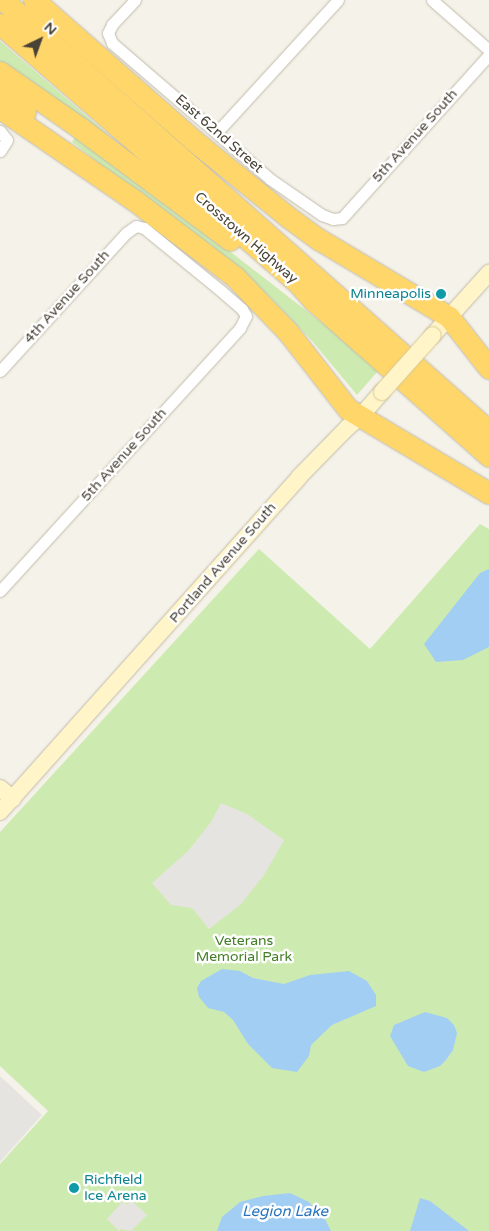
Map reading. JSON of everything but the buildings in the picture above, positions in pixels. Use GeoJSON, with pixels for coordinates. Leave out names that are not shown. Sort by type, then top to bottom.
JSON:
{"type":"FeatureCollection","features":[{"type":"Feature","properties":{"kind":"highway","name":"Crosstown Highway"},"geometry":{"type":"LineString","coordinates":[[3,0],[489,431]]}},
{"type":"Feature","properties":{"kind":"highway"},"geometry":{"type":"LineString","coordinates":[[34,0],[192,139],[288,217],[320,240],[449,318],[489,368]]}},
{"type":"Feature","properties":{"kind":"highway","name":"Crosstown Highway"},"geometry":{"type":"LineString","coordinates":[[0,24],[299,284],[314,301],[489,456]]}},
{"type":"Feature","properties":{"kind":"highway"},"geometry":{"type":"LineString","coordinates":[[0,72],[80,128],[294,289],[314,301]]}},
{"type":"Feature","properties":{"kind":"highway"},"geometry":{"type":"LineString","coordinates":[[0,92],[119,185],[134,200]]}},
{"type":"Feature","properties":{"kind":"highway"},"geometry":{"type":"LineString","coordinates":[[0,108],[134,200],[235,277],[288,332],[348,409],[489,493]]}},
{"type":"Feature","properties":{"kind":"main road","name":"Portland Avenue South"},"geometry":{"type":"LineString","coordinates":[[0,812],[299,476],[361,416],[489,273]]}},
{"type":"Feature","properties":{"kind":"main road"},"geometry":{"type":"LineString","coordinates":[[0,788],[12,799]]}},
{"type":"Feature","properties":{"kind":"street","name":"East 62nd Street"},"geometry":{"type":"LineString","coordinates":[[135,0],[112,25],[108,33],[112,43],[270,179],[322,216],[333,219],[342,218]]}},
{"type":"Feature","properties":{"kind":"street"},"geometry":{"type":"LineString","coordinates":[[216,132],[338,0]]}},
{"type":"Feature","properties":{"kind":"street"},"geometry":{"type":"LineString","coordinates":[[432,0],[489,50]]}},
{"type":"Feature","properties":{"kind":"street","name":"5th Avenue South"},"geometry":{"type":"LineString","coordinates":[[342,218],[489,55]]}},
{"type":"Feature","properties":{"kind":"street"},"geometry":{"type":"LineString","coordinates":[[0,151],[4,135]]}},
{"type":"Feature","properties":{"kind":"street","name":"4th Avenue South"},"geometry":{"type":"LineString","coordinates":[[0,371],[126,233],[136,226],[144,228],[220,290],[242,309],[246,316]]}},
{"type":"Feature","properties":{"kind":"street","name":"5th Avenue South"},"geometry":{"type":"LineString","coordinates":[[0,591],[240,328],[246,316]]}},
{"type":"Feature","properties":{"kind":"green space"},"geometry":{"type":"Polygon","coordinates":[[[0,41],[114,140],[110,143],[0,66],[0,41]]]}},
{"type":"Feature","properties":{"kind":"green space"},"geometry":{"type":"Polygon","coordinates":[[[76,136],[223,246],[340,337],[378,371],[357,395],[313,342],[270,297],[72,142],[76,136]]]}},
{"type":"Feature","properties":{"kind":"green space","name":"Veterans Memorial Park"},"geometry":{"type":"Polygon","coordinates":[[[480,524],[489,529],[489,1231],[0,1231],[0,1164],[48,1111],[0,1066],[0,832],[259,549],[370,649],[480,524]]]}},
{"type":"Feature","properties":{"kind":"shaded area"},"geometry":{"type":"Polygon","coordinates":[[[221,803],[247,814],[284,840],[264,875],[241,904],[209,929],[192,908],[171,905],[152,883],[189,850],[211,822],[221,803]]]}},
{"type":"Feature","properties":{"kind":"shaded area"},"geometry":{"type":"Polygon","coordinates":[[[0,1076],[42,1115],[0,1162],[0,1076]]]}},
{"type":"Feature","properties":{"kind":"shaded area"},"geometry":{"type":"Polygon","coordinates":[[[131,1200],[147,1215],[131,1231],[121,1229],[119,1231],[107,1219],[123,1201],[127,1205],[131,1200]]]}},
{"type":"Feature","properties":{"kind":"water"},"geometry":{"type":"Polygon","coordinates":[[[489,569],[489,647],[463,660],[436,662],[424,644],[480,573],[489,569]]]}},
{"type":"Feature","properties":{"kind":"water"},"geometry":{"type":"Polygon","coordinates":[[[222,969],[240,971],[253,978],[284,984],[310,975],[349,971],[367,981],[376,995],[376,1006],[332,1025],[311,1045],[309,1056],[297,1072],[272,1068],[248,1044],[233,1020],[224,1012],[208,1008],[199,997],[197,988],[201,981],[222,969]]]}},
{"type":"Feature","properties":{"kind":"water"},"geometry":{"type":"Polygon","coordinates":[[[425,1012],[447,1018],[454,1025],[457,1033],[453,1050],[446,1060],[440,1066],[424,1072],[408,1066],[390,1036],[394,1025],[425,1012]]]}},
{"type":"Feature","properties":{"kind":"water","name":"Legion Lake"},"geometry":{"type":"Polygon","coordinates":[[[290,1193],[309,1202],[325,1219],[331,1231],[217,1231],[222,1217],[240,1202],[263,1196],[290,1193]]]}},
{"type":"Feature","properties":{"kind":"water"},"geometry":{"type":"Polygon","coordinates":[[[420,1198],[430,1201],[469,1231],[410,1231],[420,1198]]]}},
{"type":"Feature","properties":{"kind":"place","name":"Minneapolis"},"geometry":{"type":"Point","coordinates":[441,294]}},
{"type":"Feature","properties":{"kind":"place","name":"Richfield Ice Arena"},"geometry":{"type":"Point","coordinates":[74,1188]}}]}
